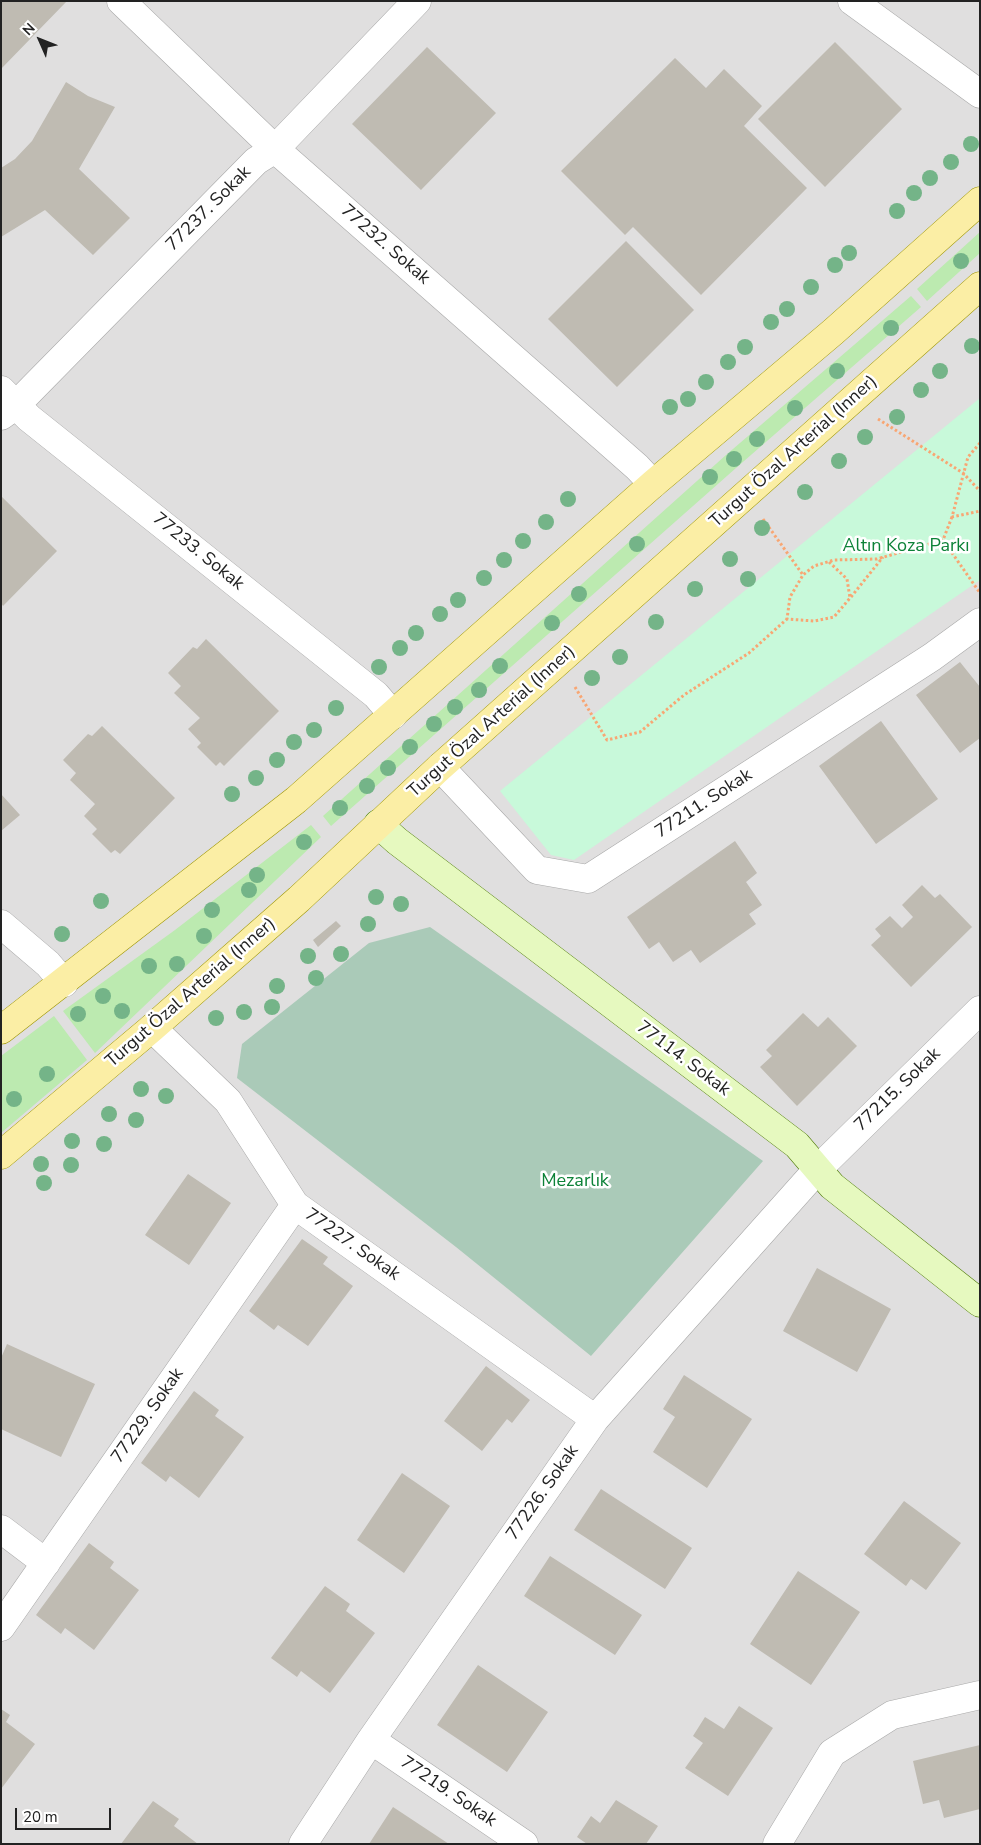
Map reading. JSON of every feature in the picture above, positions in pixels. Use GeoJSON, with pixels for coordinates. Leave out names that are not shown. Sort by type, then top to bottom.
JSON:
{"type":"FeatureCollection","features":[{"type":"Feature","properties":{"kind":"main road"},"geometry":{"type":"LineString","coordinates":[[1,1030],[64,983],[296,800],[653,484],[833,332],[980,201]]}},
{"type":"Feature","properties":{"kind":"main road","name":"Turgut Özal Arterial (Inner)"},"geometry":{"type":"LineString","coordinates":[[1,1155],[152,1028],[299,899],[440,767],[980,286]]}},
{"type":"Feature","properties":{"kind":"main road","name":"77114. Sokak"},"geometry":{"type":"LineString","coordinates":[[378,824],[397,841],[797,1145],[816,1170],[832,1186],[980,1303]]}},
{"type":"Feature","properties":{"kind":"street","name":"77232. Sokak"},"geometry":{"type":"LineString","coordinates":[[121,1],[275,149],[637,467],[653,484]]}},
{"type":"Feature","properties":{"kind":"street","name":"77237. Sokak"},"geometry":{"type":"LineString","coordinates":[[6,404],[256,161],[275,149],[418,1]]}},
{"type":"Feature","properties":{"kind":"street"},"geometry":{"type":"LineString","coordinates":[[852,1],[980,94]]}},
{"type":"Feature","properties":{"kind":"street","name":"77233. Sokak"},"geometry":{"type":"LineString","coordinates":[[6,404],[29,418],[376,694],[393,715]]}},
{"type":"Feature","properties":{"kind":"street","name":"77211. Sokak"},"geometry":{"type":"LineString","coordinates":[[440,767],[537,870],[588,879],[932,657],[980,622]]}},
{"type":"Feature","properties":{"kind":"street"},"geometry":{"type":"LineString","coordinates":[[1,924],[48,964],[64,983]]}},
{"type":"Feature","properties":{"kind":"street","name":"77215. Sokak"},"geometry":{"type":"LineString","coordinates":[[816,1170],[980,1010]]}},
{"type":"Feature","properties":{"kind":"street","name":"77227. Sokak"},"geometry":{"type":"LineString","coordinates":[[152,1028],[228,1101],[295,1205],[595,1419]]}},
{"type":"Feature","properties":{"kind":"street","name":"77226. Sokak"},"geometry":{"type":"LineString","coordinates":[[303,1844],[371,1740],[595,1419],[816,1170]]}},
{"type":"Feature","properties":{"kind":"street","name":"77229. Sokak"},"geometry":{"type":"LineString","coordinates":[[1,1627],[295,1205]]}},
{"type":"Feature","properties":{"kind":"street"},"geometry":{"type":"LineString","coordinates":[[1,1529],[46,1563]]}},
{"type":"Feature","properties":{"kind":"street"},"geometry":{"type":"LineString","coordinates":[[777,1844],[832,1753],[892,1715],[980,1695]]}},
{"type":"Feature","properties":{"kind":"street","name":"77219. Sokak"},"geometry":{"type":"LineString","coordinates":[[371,1740],[524,1844]]}},
{"type":"Feature","properties":{"kind":"path"},"geometry":{"type":"LineString","coordinates":[[878,419],[963,473],[980,491]]}},
{"type":"Feature","properties":{"kind":"path"},"geometry":{"type":"LineString","coordinates":[[943,540],[952,517],[968,456],[980,443]]}},
{"type":"Feature","properties":{"kind":"path"},"geometry":{"type":"LineString","coordinates":[[952,517],[980,511]]}},
{"type":"Feature","properties":{"kind":"path"},"geometry":{"type":"LineString","coordinates":[[763,519],[803,575]]}},
{"type":"Feature","properties":{"kind":"path"},"geometry":{"type":"LineString","coordinates":[[572,683],[607,740],[640,732],[684,695],[749,653],[787,619],[790,597],[803,575],[814,566],[828,562],[884,557],[943,540]]}},
{"type":"Feature","properties":{"kind":"path"},"geometry":{"type":"LineString","coordinates":[[943,540],[980,593]]}},
{"type":"Feature","properties":{"kind":"path"},"geometry":{"type":"LineString","coordinates":[[787,619],[814,621],[834,617],[884,557]]}},
{"type":"Feature","properties":{"kind":"path"},"geometry":{"type":"LineString","coordinates":[[828,562],[847,579],[850,598]]}},
{"type":"Feature","properties":{"kind":"shaded area"},"geometry":{"type":"Polygon","coordinates":[[[1,1],[980,1],[980,1844],[1,1844],[1,1]]]}},
{"type":"Feature","properties":{"kind":"green space"},"geometry":{"type":"Polygon","coordinates":[[[980,232],[980,253],[927,301],[917,289],[980,232]]]}},
{"type":"Feature","properties":{"kind":"green space"},"geometry":{"type":"Polygon","coordinates":[[[911,296],[921,307],[331,826],[323,816],[726,455],[911,296]]]}},
{"type":"Feature","properties":{"kind":"green space","name":"Altın Koza Parkı"},"geometry":{"type":"Polygon","coordinates":[[[980,398],[980,580],[574,860],[551,855],[500,791],[980,398]]]}},
{"type":"Feature","properties":{"kind":"green space"},"geometry":{"type":"Polygon","coordinates":[[[311,825],[321,837],[95,1053],[63,1011],[175,930],[311,825]]]}},
{"type":"Feature","properties":{"kind":"green space","name":"Mezarlık"},"geometry":{"type":"Polygon","coordinates":[[[430,927],[763,1161],[591,1356],[456,1247],[237,1078],[242,1044],[369,943],[430,927]]]}},
{"type":"Feature","properties":{"kind":"green space"},"geometry":{"type":"Polygon","coordinates":[[[54,1016],[87,1060],[1,1133],[1,1056],[54,1016]]]}},
{"type":"Feature","properties":{"kind":"building"},"geometry":{"type":"Polygon","coordinates":[[[1,1],[67,1],[1,69],[1,1]]]}},
{"type":"Feature","properties":{"kind":"building"},"geometry":{"type":"Polygon","coordinates":[[[835,42],[902,109],[825,187],[758,119],[835,42]]]}},
{"type":"Feature","properties":{"kind":"building"},"geometry":{"type":"Polygon","coordinates":[[[427,47],[496,113],[421,190],[352,124],[427,47]]]}},
{"type":"Feature","properties":{"kind":"building"},"geometry":{"type":"Polygon","coordinates":[[[675,58],[706,88],[724,69],[762,106],[744,126],[807,188],[701,295],[633,227],[625,235],[561,171],[675,58]]]}},
{"type":"Feature","properties":{"kind":"building"},"geometry":{"type":"Polygon","coordinates":[[[66,82],[88,96],[115,107],[79,169],[130,218],[93,255],[45,210],[1,237],[1,168],[15,159],[32,141],[66,82]]]}},
{"type":"Feature","properties":{"kind":"building"},"geometry":{"type":"Polygon","coordinates":[[[626,241],[694,310],[617,387],[548,319],[626,241]]]}},
{"type":"Feature","properties":{"kind":"building"},"geometry":{"type":"Polygon","coordinates":[[[1,496],[57,551],[3,606],[1,603],[1,496]]]}},
{"type":"Feature","properties":{"kind":"building"},"geometry":{"type":"Polygon","coordinates":[[[206,639],[279,711],[224,766],[220,762],[216,766],[197,747],[201,743],[188,729],[200,718],[174,693],[181,686],[168,673],[193,647],[197,649],[206,639]]]}},
{"type":"Feature","properties":{"kind":"building"},"geometry":{"type":"Polygon","coordinates":[[[960,662],[980,687],[980,738],[960,753],[916,695],[960,662]]]}},
{"type":"Feature","properties":{"kind":"building"},"geometry":{"type":"Polygon","coordinates":[[[881,721],[938,799],[876,844],[819,766],[881,721]]]}},
{"type":"Feature","properties":{"kind":"building"},"geometry":{"type":"Polygon","coordinates":[[[102,726],[175,798],[120,854],[115,850],[111,853],[92,834],[97,829],[84,816],[95,804],[70,780],[76,773],[63,760],[88,734],[92,736],[102,726]]]}},
{"type":"Feature","properties":{"kind":"building"},"geometry":{"type":"Polygon","coordinates":[[[1,794],[20,815],[1,831],[1,794]]]}},
{"type":"Feature","properties":{"kind":"building"},"geometry":{"type":"Polygon","coordinates":[[[735,841],[757,873],[746,882],[762,905],[749,914],[756,924],[700,963],[691,950],[673,962],[659,942],[649,949],[627,917],[735,841]]]}},
{"type":"Feature","properties":{"kind":"building"},"geometry":{"type":"Polygon","coordinates":[[[922,885],[935,898],[940,894],[972,927],[911,987],[871,945],[881,936],[875,929],[890,916],[902,928],[913,917],[902,905],[922,885]]]}},
{"type":"Feature","properties":{"kind":"building"},"geometry":{"type":"Polygon","coordinates":[[[336,921],[341,926],[318,947],[313,940],[336,921]]]}},
{"type":"Feature","properties":{"kind":"building"},"geometry":{"type":"Polygon","coordinates":[[[803,1013],[818,1027],[828,1017],[857,1046],[797,1106],[760,1067],[772,1056],[766,1050],[803,1013]]]}},
{"type":"Feature","properties":{"kind":"building"},"geometry":{"type":"Polygon","coordinates":[[[188,1174],[231,1203],[189,1265],[145,1235],[188,1174]]]}},
{"type":"Feature","properties":{"kind":"building"},"geometry":{"type":"Polygon","coordinates":[[[302,1239],[328,1257],[323,1264],[353,1286],[308,1346],[278,1325],[274,1330],[249,1311],[302,1239]]]}},
{"type":"Feature","properties":{"kind":"building"},"geometry":{"type":"Polygon","coordinates":[[[817,1268],[891,1309],[857,1372],[783,1331],[817,1268]]]}},
{"type":"Feature","properties":{"kind":"building"},"geometry":{"type":"Polygon","coordinates":[[[7,1344],[95,1384],[61,1457],[1,1429],[1,1358],[7,1344]]]}},
{"type":"Feature","properties":{"kind":"building"},"geometry":{"type":"Polygon","coordinates":[[[486,1366],[530,1400],[512,1423],[507,1419],[482,1451],[444,1421],[486,1366]]]}},
{"type":"Feature","properties":{"kind":"building"},"geometry":{"type":"Polygon","coordinates":[[[684,1375],[752,1419],[707,1488],[653,1452],[675,1417],[663,1409],[684,1375]]]}},
{"type":"Feature","properties":{"kind":"building"},"geometry":{"type":"Polygon","coordinates":[[[194,1391],[219,1410],[215,1416],[244,1437],[199,1498],[170,1476],[166,1482],[141,1463],[194,1391]]]}},
{"type":"Feature","properties":{"kind":"building"},"geometry":{"type":"Polygon","coordinates":[[[402,1473],[450,1506],[404,1573],[357,1540],[402,1473]]]}},
{"type":"Feature","properties":{"kind":"building"},"geometry":{"type":"Polygon","coordinates":[[[601,1489],[692,1548],[665,1589],[574,1530],[601,1489]]]}},
{"type":"Feature","properties":{"kind":"building"},"geometry":{"type":"Polygon","coordinates":[[[904,1501],[961,1543],[926,1590],[911,1579],[906,1586],[864,1554],[904,1501]]]}},
{"type":"Feature","properties":{"kind":"building"},"geometry":{"type":"Polygon","coordinates":[[[89,1543],[114,1562],[110,1568],[139,1590],[94,1650],[65,1628],[61,1634],[36,1615],[89,1543]]]}},
{"type":"Feature","properties":{"kind":"building"},"geometry":{"type":"Polygon","coordinates":[[[550,1556],[642,1615],[615,1655],[524,1596],[550,1556]]]}},
{"type":"Feature","properties":{"kind":"building"},"geometry":{"type":"Polygon","coordinates":[[[798,1571],[860,1612],[811,1685],[750,1644],[798,1571]]]}},
{"type":"Feature","properties":{"kind":"building"},"geometry":{"type":"Polygon","coordinates":[[[325,1586],[350,1604],[346,1611],[375,1633],[330,1693],[301,1671],[297,1677],[271,1658],[325,1586]]]}},
{"type":"Feature","properties":{"kind":"building"},"geometry":{"type":"Polygon","coordinates":[[[478,1665],[548,1712],[507,1772],[437,1725],[478,1665]]]}},
{"type":"Feature","properties":{"kind":"building"},"geometry":{"type":"Polygon","coordinates":[[[739,1706],[773,1728],[728,1796],[685,1768],[703,1743],[693,1736],[705,1717],[724,1729],[739,1706]]]}},
{"type":"Feature","properties":{"kind":"building"},"geometry":{"type":"Polygon","coordinates":[[[1,1709],[10,1715],[6,1722],[35,1744],[1,1789],[1,1709]]]}},
{"type":"Feature","properties":{"kind":"building"},"geometry":{"type":"Polygon","coordinates":[[[980,1745],[980,1809],[944,1818],[939,1800],[923,1804],[913,1761],[980,1745]]]}},
{"type":"Feature","properties":{"kind":"building"},"geometry":{"type":"Polygon","coordinates":[[[616,1800],[658,1826],[646,1844],[587,1844],[577,1837],[591,1816],[600,1823],[616,1800]]]}},
{"type":"Feature","properties":{"kind":"building"},"geometry":{"type":"Polygon","coordinates":[[[153,1801],[179,1819],[174,1826],[198,1844],[121,1844],[153,1801]]]}},
{"type":"Feature","properties":{"kind":"building"},"geometry":{"type":"Polygon","coordinates":[[[393,1807],[449,1844],[369,1844],[393,1807]]]}}]}
